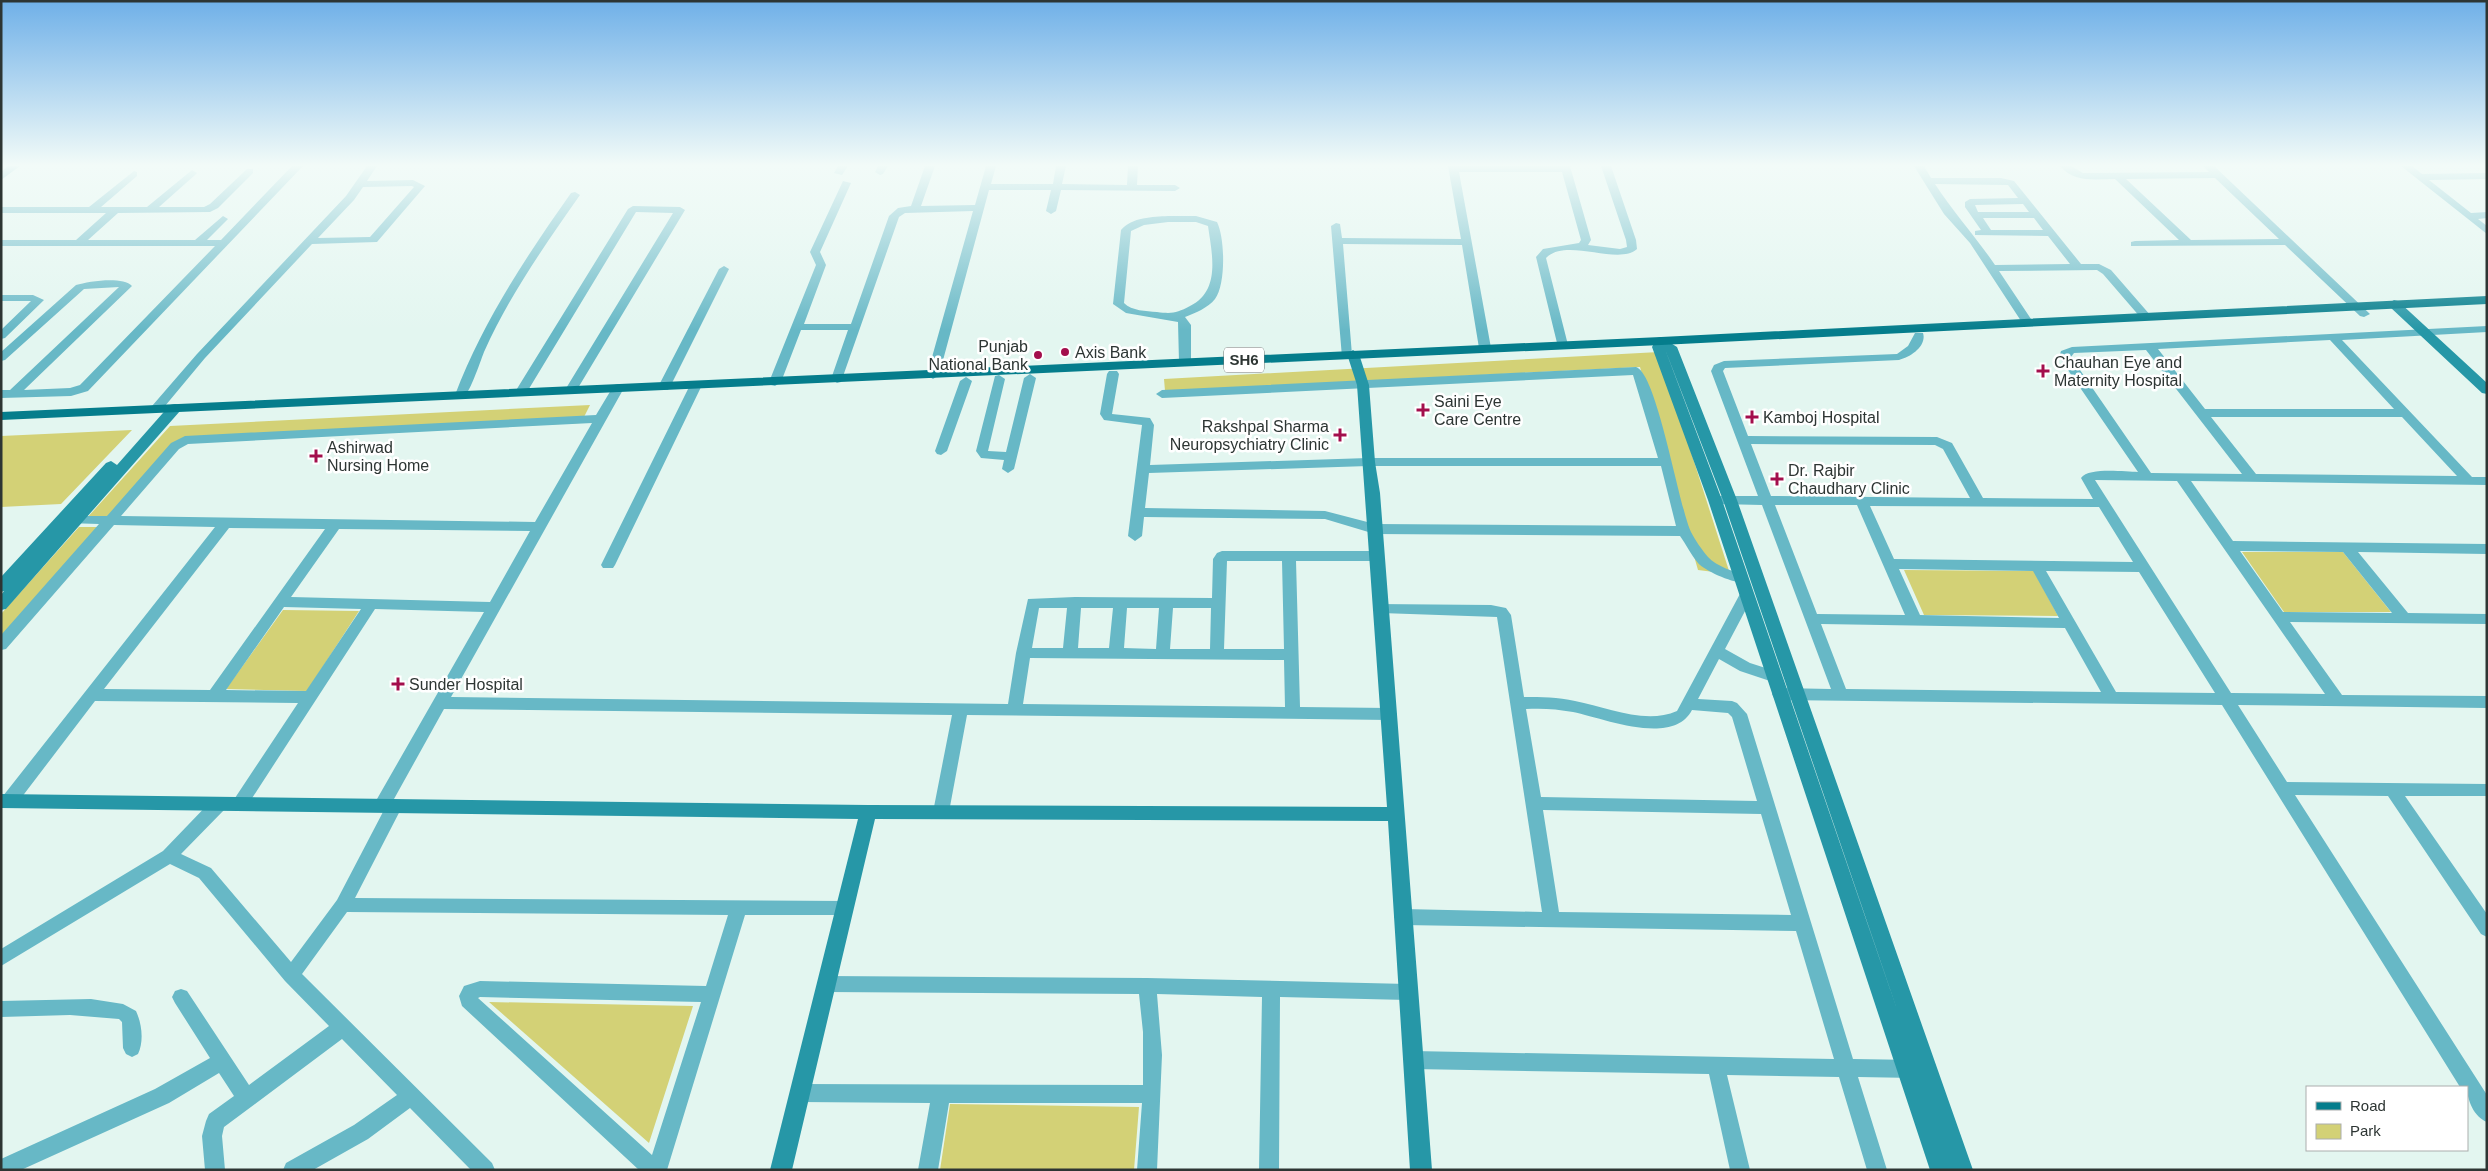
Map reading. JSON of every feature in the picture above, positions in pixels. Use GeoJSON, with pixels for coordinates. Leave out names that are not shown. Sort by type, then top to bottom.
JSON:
{"type":"FeatureCollection","features":[{"type":"Feature","properties":{"kind":"main road","name":"SH6"},"geometry":{"type":"LineString","coordinates":[[1,424],[163,412],[521,392],[571,390],[616,393],[664,387],[694,389],[774,382],[1185,362],[1919,335],[2398,308],[2487,300]]}},
{"type":"Feature","properties":{"kind":"main road","name":"SH6"},"geometry":{"type":"LineString","coordinates":[[2398,308],[2487,307]]}},
{"type":"Feature","properties":{"kind":"main road","name":"SH6"},"geometry":{"type":"LineString","coordinates":[[1,416],[163,412],[694,389],[966,381],[1113,374],[1485,348],[1562,345],[1664,345],[2145,316],[2360,310]]}},
{"type":"Feature","properties":{"kind":"street"},"geometry":{"type":"LineString","coordinates":[[79,243],[103,221]]}},
{"type":"Feature","properties":{"kind":"street"},"geometry":{"type":"LineString","coordinates":[[198,243],[221,221]]}},
{"type":"Feature","properties":{"kind":"street"},"geometry":{"type":"LineString","coordinates":[[1,394],[71,392],[84,388],[245,221]]}},
{"type":"Feature","properties":{"kind":"street"},"geometry":{"type":"LineString","coordinates":[[1,605],[70,519],[163,412],[201,356],[329,221]]}},
{"type":"Feature","properties":{"kind":"street"},"geometry":{"type":"LineString","coordinates":[[311,241],[373,240],[390,221]]}},
{"type":"Feature","properties":{"kind":"street"},"geometry":{"type":"LineString","coordinates":[[461,395],[474,357],[497,311],[557,221]]}},
{"type":"Feature","properties":{"kind":"street"},"geometry":{"type":"LineString","coordinates":[[521,392],[626,221]]}},
{"type":"Feature","properties":{"kind":"street"},"geometry":{"type":"LineString","coordinates":[[571,390],[674,221]]}},
{"type":"Feature","properties":{"kind":"street"},"geometry":{"type":"LineString","coordinates":[[774,382],[821,265],[815,252],[829,221]]}},
{"type":"Feature","properties":{"kind":"street"},"geometry":{"type":"LineString","coordinates":[[837,379],[892,221]]}},
{"type":"Feature","properties":{"kind":"street"},"geometry":{"type":"LineString","coordinates":[[933,375],[976,221]]}},
{"type":"Feature","properties":{"kind":"street"},"geometry":{"type":"LineString","coordinates":[[1150,221],[1136,222],[1126,230],[1118,304],[1126,310],[1176,317],[1182,320],[1185,325],[1185,362]]}},
{"type":"Feature","properties":{"kind":"street"},"geometry":{"type":"LineString","coordinates":[[1176,317],[1197,308],[1210,298],[1215,290],[1218,277],[1213,224],[1203,221]]}},
{"type":"Feature","properties":{"kind":"street"},"geometry":{"type":"LineString","coordinates":[[1464,221],[1485,348]]}},
{"type":"Feature","properties":{"kind":"street"},"geometry":{"type":"LineString","coordinates":[[1577,248],[1586,244],[1580,221]]}},
{"type":"Feature","properties":{"kind":"street"},"geometry":{"type":"LineString","coordinates":[[1562,345],[1542,257],[1547,251],[1577,248],[1620,252],[1632,249],[1624,221]]}},
{"type":"Feature","properties":{"kind":"street"},"geometry":{"type":"LineString","coordinates":[[1957,221],[1969,233],[2027,322]]}},
{"type":"Feature","properties":{"kind":"street"},"geometry":{"type":"LineString","coordinates":[[1980,221],[1988,233]]}},
{"type":"Feature","properties":{"kind":"street"},"geometry":{"type":"LineString","coordinates":[[2042,221],[2078,267]]}},
{"type":"Feature","properties":{"kind":"street"},"geometry":{"type":"LineString","coordinates":[[2165,221],[2188,243]]}},
{"type":"Feature","properties":{"kind":"street"},"geometry":{"type":"LineString","coordinates":[[2267,221],[2360,310]]}},
{"type":"Feature","properties":{"kind":"street"},"geometry":{"type":"LineString","coordinates":[[2474,221],[2487,231]]}},
{"type":"Feature","properties":{"kind":"street"},"geometry":{"type":"LineString","coordinates":[[1336,226],[1351,357],[1363,385],[1389,714],[1421,1170]]}},
{"type":"Feature","properties":{"kind":"street"},"geometry":{"type":"LineString","coordinates":[[1969,233],[2051,232]]}},
{"type":"Feature","properties":{"kind":"street"},"geometry":{"type":"LineString","coordinates":[[1337,241],[1468,242]]}},
{"type":"Feature","properties":{"kind":"street"},"geometry":{"type":"LineString","coordinates":[[2135,244],[2290,242]]}},
{"type":"Feature","properties":{"kind":"street"},"geometry":{"type":"LineString","coordinates":[[1,243],[224,243]]}},
{"type":"Feature","properties":{"kind":"street"},"geometry":{"type":"LineString","coordinates":[[1992,268],[2099,267],[2104,269],[2145,316]]}},
{"type":"Feature","properties":{"kind":"street"},"geometry":{"type":"LineString","coordinates":[[664,387],[724,269]]}},
{"type":"Feature","properties":{"kind":"street"},"geometry":{"type":"LineString","coordinates":[[1,358],[80,287],[123,284],[127,286],[14,394]]}},
{"type":"Feature","properties":{"kind":"street"},"geometry":{"type":"LineString","coordinates":[[1,298],[33,298],[39,300],[1,336]]}},
{"type":"Feature","properties":{"kind":"street"},"geometry":{"type":"LineString","coordinates":[[2398,308],[2487,390]]}},
{"type":"Feature","properties":{"kind":"street"},"geometry":{"type":"LineString","coordinates":[[796,328],[855,327]]}},
{"type":"Feature","properties":{"kind":"street"},"geometry":{"type":"LineString","coordinates":[[2148,476],[2065,357],[2065,353],[2072,350],[2487,329]]}},
{"type":"Feature","properties":{"kind":"street"},"geometry":{"type":"LineString","coordinates":[[1841,695],[1717,371],[1718,367],[1887,359],[1909,353],[1916,346],[1919,335]]}},
{"type":"Feature","properties":{"kind":"street"},"geometry":{"type":"LineString","coordinates":[[2333,337],[2469,480]]}},
{"type":"Feature","properties":{"kind":"street"},"geometry":{"type":"LineString","coordinates":[[1664,345],[1797,694],[1962,1170]]}},
{"type":"Feature","properties":{"kind":"street"},"geometry":{"type":"LineString","coordinates":[[2150,347],[2252,478]]}},
{"type":"Feature","properties":{"kind":"street"},"geometry":{"type":"LineString","coordinates":[[1162,394],[1636,371],[1639,374],[1667,462],[1684,531],[1703,560],[1710,566],[1741,579]]}},
{"type":"Feature","properties":{"kind":"street"},"geometry":{"type":"LineString","coordinates":[[1113,374],[1106,414],[1114,418],[1146,421],[1148,425],[1135,536]]}},
{"type":"Feature","properties":{"kind":"street"},"geometry":{"type":"LineString","coordinates":[[1008,469],[1030,378]]}},
{"type":"Feature","properties":{"kind":"street"},"geometry":{"type":"LineString","coordinates":[[999,379],[982,451],[985,455],[1011,456]]}},
{"type":"Feature","properties":{"kind":"street"},"geometry":{"type":"LineString","coordinates":[[941,451],[966,381]]}},
{"type":"Feature","properties":{"kind":"street"},"geometry":{"type":"LineString","coordinates":[[608,566],[694,389]]}},
{"type":"Feature","properties":{"kind":"street"},"geometry":{"type":"LineString","coordinates":[[291,975],[343,905],[389,804],[440,703],[616,393]]}},
{"type":"Feature","properties":{"kind":"street"},"geometry":{"type":"LineString","coordinates":[[2203,413],[2406,413]]}},
{"type":"Feature","properties":{"kind":"street"},"geometry":{"type":"LineString","coordinates":[[1,645],[175,446],[185,440],[601,419]]}},
{"type":"Feature","properties":{"kind":"street"},"geometry":{"type":"LineString","coordinates":[[1744,440],[1937,440],[1948,446],[1979,502]]}},
{"type":"Feature","properties":{"kind":"street"},"geometry":{"type":"LineString","coordinates":[[1142,470],[1368,462],[1667,462]]}},
{"type":"Feature","properties":{"kind":"street"},"geometry":{"type":"LineString","coordinates":[[2487,481],[2148,476],[2092,476],[2087,478],[2141,567],[2487,1113]]}},
{"type":"Feature","properties":{"kind":"street"},"geometry":{"type":"LineString","coordinates":[[2181,477],[2338,701]]}},
{"type":"Feature","properties":{"kind":"street"},"geometry":{"type":"LineString","coordinates":[[1722,500],[2101,503]]}},
{"type":"Feature","properties":{"kind":"street"},"geometry":{"type":"LineString","coordinates":[[1722,500],[1746,596],[1941,1170]]}},
{"type":"Feature","properties":{"kind":"street"},"geometry":{"type":"LineString","coordinates":[[1862,501],[1915,621]]}},
{"type":"Feature","properties":{"kind":"street"},"geometry":{"type":"LineString","coordinates":[[1138,512],[1325,515],[1375,529],[1684,531]]}},
{"type":"Feature","properties":{"kind":"street"},"geometry":{"type":"LineString","coordinates":[[1,586],[70,519],[225,524],[540,526]]}},
{"type":"Feature","properties":{"kind":"street"},"geometry":{"type":"LineString","coordinates":[[5,801],[225,524]]}},
{"type":"Feature","properties":{"kind":"street"},"geometry":{"type":"LineString","coordinates":[[214,696],[335,525]]}},
{"type":"Feature","properties":{"kind":"street"},"geometry":{"type":"LineString","coordinates":[[2230,546],[2487,549]]}},
{"type":"Feature","properties":{"kind":"street"},"geometry":{"type":"LineString","coordinates":[[2346,547],[2404,618]]}},
{"type":"Feature","properties":{"kind":"street"},"geometry":{"type":"LineString","coordinates":[[1289,555],[1293,713]]}},
{"type":"Feature","properties":{"kind":"street"},"geometry":{"type":"LineString","coordinates":[[1217,654],[1220,559],[1222,556],[1377,556]]}},
{"type":"Feature","properties":{"kind":"street"},"geometry":{"type":"LineString","coordinates":[[1890,564],[2141,567]]}},
{"type":"Feature","properties":{"kind":"street"},"geometry":{"type":"LineString","coordinates":[[2038,566],[2112,698]]}},
{"type":"Feature","properties":{"kind":"street"},"geometry":{"type":"LineString","coordinates":[[1518,703],[1561,704],[1645,722],[1661,723],[1673,721],[1682,715],[1746,596]]}},
{"type":"Feature","properties":{"kind":"street"},"geometry":{"type":"LineString","coordinates":[[280,602],[494,608]]}},
{"type":"Feature","properties":{"kind":"street"},"geometry":{"type":"LineString","coordinates":[[1070,653],[1075,602]]}},
{"type":"Feature","properties":{"kind":"street"},"geometry":{"type":"LineString","coordinates":[[1116,654],[1121,602]]}},
{"type":"Feature","properties":{"kind":"street"},"geometry":{"type":"LineString","coordinates":[[1014,710],[1033,603],[1219,603]]}},
{"type":"Feature","properties":{"kind":"street"},"geometry":{"type":"LineString","coordinates":[[1163,654],[1166,603]]}},
{"type":"Feature","properties":{"kind":"street"},"geometry":{"type":"LineString","coordinates":[[239,804],[371,605]]}},
{"type":"Feature","properties":{"kind":"street"},"geometry":{"type":"LineString","coordinates":[[1381,608],[1491,610],[1502,612],[1505,619],[1552,919]]}},
{"type":"Feature","properties":{"kind":"street"},"geometry":{"type":"LineString","coordinates":[[2279,617],[2487,619]]}},
{"type":"Feature","properties":{"kind":"street"},"geometry":{"type":"LineString","coordinates":[[1812,619],[2070,623]]}},
{"type":"Feature","properties":{"kind":"street"},"geometry":{"type":"LineString","coordinates":[[1716,651],[1745,667],[1774,676]]}},
{"type":"Feature","properties":{"kind":"street"},"geometry":{"type":"LineString","coordinates":[[1023,653],[1292,655]]}},
{"type":"Feature","properties":{"kind":"street"},"geometry":{"type":"LineString","coordinates":[[1779,694],[2487,702]]}},
{"type":"Feature","properties":{"kind":"street"},"geometry":{"type":"LineString","coordinates":[[91,695],[310,697]]}},
{"type":"Feature","properties":{"kind":"street"},"geometry":{"type":"LineString","coordinates":[[440,703],[1389,714]]}},
{"type":"Feature","properties":{"kind":"street"},"geometry":{"type":"LineString","coordinates":[[1688,704],[1726,706],[1737,710],[1769,808],[1877,1170]]}},
{"type":"Feature","properties":{"kind":"street"},"geometry":{"type":"LineString","coordinates":[[942,812],[961,709]]}},
{"type":"Feature","properties":{"kind":"street"},"geometry":{"type":"LineString","coordinates":[[2281,788],[2487,790]]}},
{"type":"Feature","properties":{"kind":"street"},"geometry":{"type":"LineString","coordinates":[[2392,789],[2487,929]]}},
{"type":"Feature","properties":{"kind":"street"},"geometry":{"type":"LineString","coordinates":[[5,801],[389,804],[868,812],[1396,814]]}},
{"type":"Feature","properties":{"kind":"street"},"geometry":{"type":"LineString","coordinates":[[1534,803],[1769,808]]}},
{"type":"Feature","properties":{"kind":"street"},"geometry":{"type":"LineString","coordinates":[[1,958],[169,856],[219,804]]}},
{"type":"Feature","properties":{"kind":"street"},"geometry":{"type":"LineString","coordinates":[[781,1170],[868,812]]}},
{"type":"Feature","properties":{"kind":"street"},"geometry":{"type":"LineString","coordinates":[[169,856],[205,873],[291,975],[344,1026],[485,1170]]}},
{"type":"Feature","properties":{"kind":"street"},"geometry":{"type":"LineString","coordinates":[[343,905],[844,908]]}},
{"type":"Feature","properties":{"kind":"street"},"geometry":{"type":"LineString","coordinates":[[712,994],[480,989],[470,992],[468,1000],[656,1170],[712,994],[739,908]]}},
{"type":"Feature","properties":{"kind":"street"},"geometry":{"type":"LineString","coordinates":[[1403,917],[1803,923]]}},
{"type":"Feature","properties":{"kind":"street"},"geometry":{"type":"LineString","coordinates":[[826,984],[1148,986],[1408,992]]}},
{"type":"Feature","properties":{"kind":"street"},"geometry":{"type":"LineString","coordinates":[[1147,1170],[1152,1094],[1152,1015],[1148,986]]}},
{"type":"Feature","properties":{"kind":"street"},"geometry":{"type":"LineString","coordinates":[[1269,1170],[1271,990]]}},
{"type":"Feature","properties":{"kind":"street"},"geometry":{"type":"LineString","coordinates":[[182,997],[246,1097]]}},
{"type":"Feature","properties":{"kind":"street"},"geometry":{"type":"LineString","coordinates":[[1,1009],[90,1007],[118,1009],[126,1012],[130,1017],[132,1048]]}},
{"type":"Feature","properties":{"kind":"street"},"geometry":{"type":"LineString","coordinates":[[215,1170],[212,1136],[216,1121],[344,1026]]}},
{"type":"Feature","properties":{"kind":"street"},"geometry":{"type":"LineString","coordinates":[[1413,1060],[1927,1069]]}},
{"type":"Feature","properties":{"kind":"street"},"geometry":{"type":"LineString","coordinates":[[1,1169],[162,1096],[222,1061]]}},
{"type":"Feature","properties":{"kind":"street"},"geometry":{"type":"LineString","coordinates":[[1716,1065],[1740,1170]]}},
{"type":"Feature","properties":{"kind":"street"},"geometry":{"type":"LineString","coordinates":[[799,1093],[1152,1094]]}},
{"type":"Feature","properties":{"kind":"street"},"geometry":{"type":"LineString","coordinates":[[928,1170],[941,1094]]}},
{"type":"Feature","properties":{"kind":"street"},"geometry":{"type":"LineString","coordinates":[[293,1170],[361,1132],[412,1096]]}},
{"type":"Feature","properties":{"kind":"green space"},"geometry":{"type":"Polygon","coordinates":[[[1659,352],[1730,574],[1698,570],[1640,367],[1165,391],[1164,379],[1659,352]]]}},
{"type":"Feature","properties":{"kind":"green space"},"geometry":{"type":"Polygon","coordinates":[[[590,405],[581,423],[175,442],[108,518],[86,519],[170,426],[590,405]]]}},
{"type":"Feature","properties":{"kind":"green space"},"geometry":{"type":"Polygon","coordinates":[[[132,430],[61,504],[1,507],[1,436],[132,430]]]}},
{"type":"Feature","properties":{"kind":"green space"},"geometry":{"type":"Polygon","coordinates":[[[79,527],[101,527],[1,639],[1,614],[79,527]]]}},
{"type":"Feature","properties":{"kind":"green space"},"geometry":{"type":"Polygon","coordinates":[[[2242,552],[2343,552],[2391,612],[2284,612],[2242,552]]]}},
{"type":"Feature","properties":{"kind":"green space"},"geometry":{"type":"Polygon","coordinates":[[[1904,570],[2034,571],[2058,616],[1924,615],[1904,570]]]}},
{"type":"Feature","properties":{"kind":"green space"},"geometry":{"type":"Polygon","coordinates":[[[283,610],[359,611],[307,691],[226,689],[283,610]]]}},
{"type":"Feature","properties":{"kind":"green space"},"geometry":{"type":"Polygon","coordinates":[[[489,1002],[693,1006],[649,1143],[489,1002]]]}},
{"type":"Feature","properties":{"kind":"green space"},"geometry":{"type":"Polygon","coordinates":[[[950,1104],[1139,1107],[1134,1170],[940,1170],[950,1104]]]}},
{"type":"Feature","properties":{"kind":"place","name":"Axis Bank"},"geometry":{"type":"Point","coordinates":[1065,352]}},
{"type":"Feature","properties":{"kind":"place","name":"Punjab National Bank"},"geometry":{"type":"Point","coordinates":[1038,355]}},
{"type":"Feature","properties":{"kind":"place","name":"Chauhan Eye and Maternity Hospital"},"geometry":{"type":"Point","coordinates":[2043,371]}},
{"type":"Feature","properties":{"kind":"place","name":"Saini Eye Care Centre"},"geometry":{"type":"Point","coordinates":[1423,410]}},
{"type":"Feature","properties":{"kind":"place","name":"Kamboj Hospital"},"geometry":{"type":"Point","coordinates":[1752,417]}},
{"type":"Feature","properties":{"kind":"place","name":"Rakshpal Sharma Neuropsychiatry Clinic"},"geometry":{"type":"Point","coordinates":[1340,435]}},
{"type":"Feature","properties":{"kind":"place","name":"Ashirwad Nursing Home"},"geometry":{"type":"Point","coordinates":[316,456]}},
{"type":"Feature","properties":{"kind":"place","name":"Dr. Rajbir Chaudhary Clinic"},"geometry":{"type":"Point","coordinates":[1777,479]}},
{"type":"Feature","properties":{"kind":"place","name":"Sunder Hospital"},"geometry":{"type":"Point","coordinates":[398,684]}}]}
